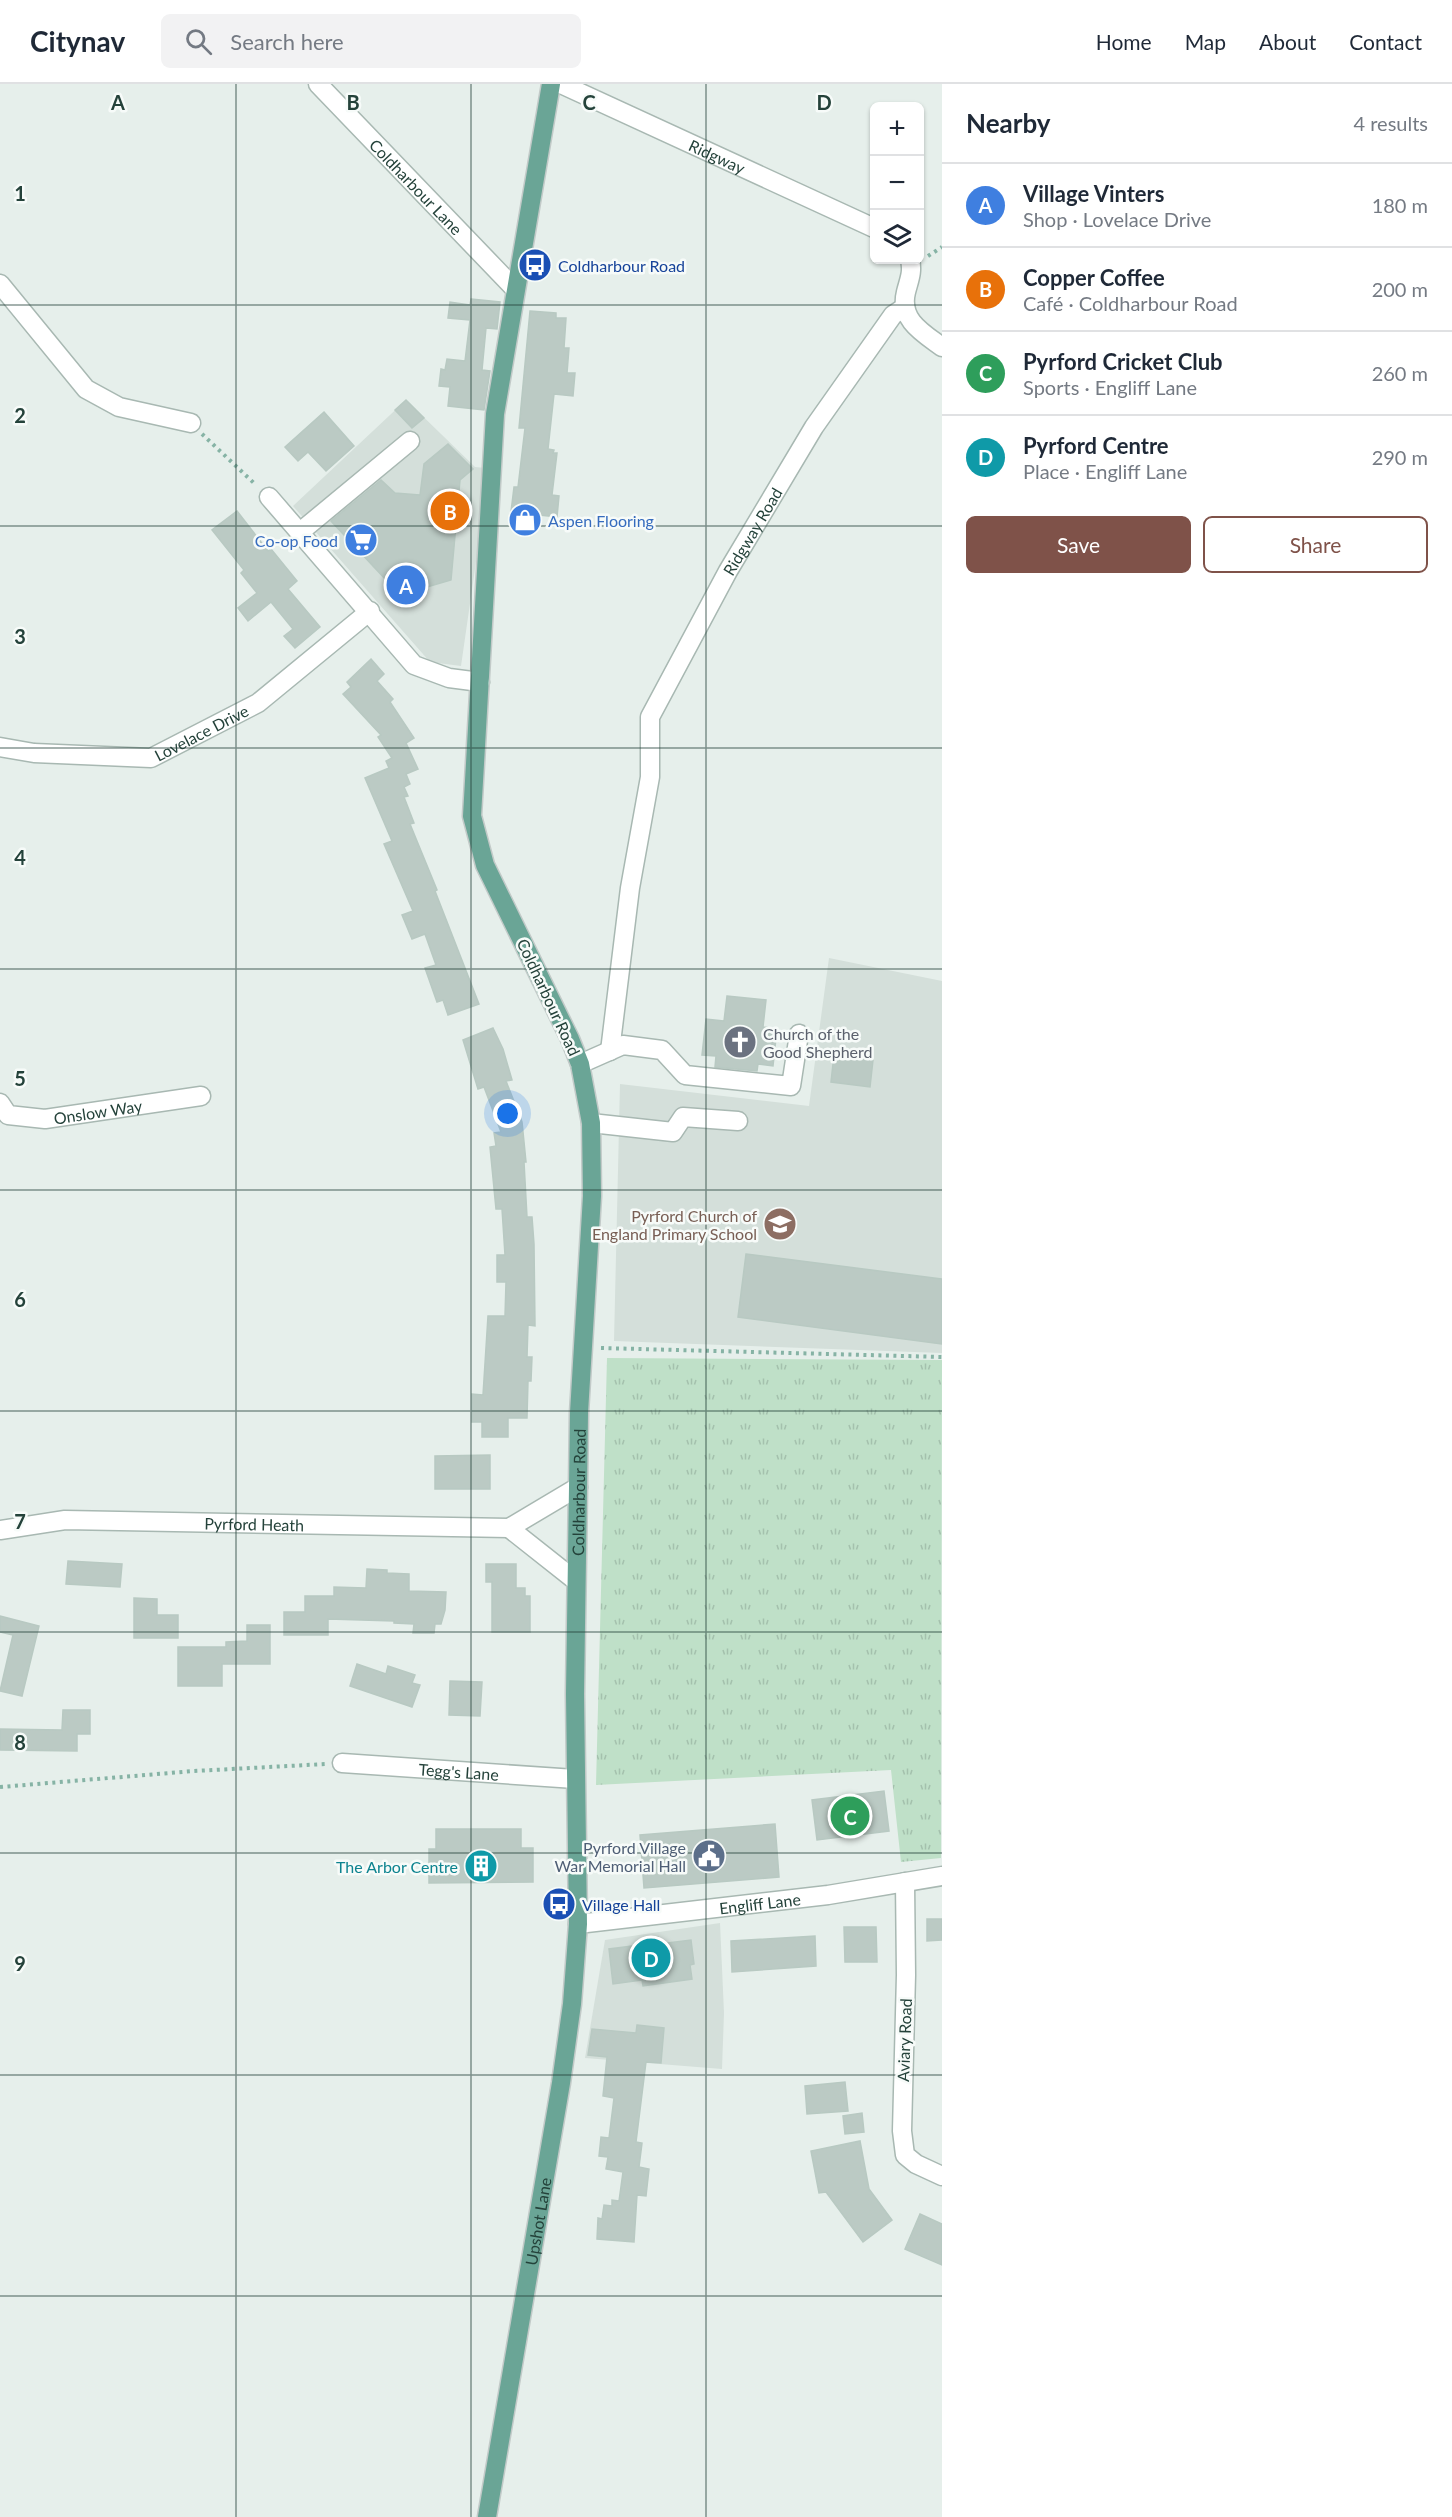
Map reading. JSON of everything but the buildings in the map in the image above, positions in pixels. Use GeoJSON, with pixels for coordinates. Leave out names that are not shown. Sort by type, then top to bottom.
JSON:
{"type":"FeatureCollection","features":[{"type":"Feature","properties":{"kind":"main road","name":"Coldharbour Road"},"geometry":{"type":"LineString","coordinates":[[551,84],[495,414],[472,816],[485,865],[580,1064],[591,1124],[592,1196],[579,1413],[576,1581],[575,1779],[578,1924]]}},
{"type":"Feature","properties":{"kind":"main road","name":"Upshot Lane"},"geometry":{"type":"LineString","coordinates":[[487,2517],[561,2083],[572,2004],[578,1924]]}},
{"type":"Feature","properties":{"kind":"street","name":"Coldharbour Lane"},"geometry":{"type":"LineString","coordinates":[[318,84],[515,289]]}},
{"type":"Feature","properties":{"kind":"street","name":"Ridgway"},"geometry":{"type":"LineString","coordinates":[[561,84],[870,226]]}},
{"type":"Feature","properties":{"kind":"street"},"geometry":{"type":"LineString","coordinates":[[911,264],[912,274],[906,291],[905,307],[909,320],[942,347]]}},
{"type":"Feature","properties":{"kind":"street"},"geometry":{"type":"LineString","coordinates":[[0,284],[87,389],[119,407],[191,423]]}},
{"type":"Feature","properties":{"kind":"street","name":"Ridgway Road"},"geometry":{"type":"LineString","coordinates":[[610,1051],[630,888],[650,777],[650,717],[717,592],[814,427],[893,315],[905,307]]}},
{"type":"Feature","properties":{"kind":"street"},"geometry":{"type":"LineString","coordinates":[[300,532],[411,441]]}},
{"type":"Feature","properties":{"kind":"street"},"geometry":{"type":"LineString","coordinates":[[269,497],[370,611],[414,665],[449,678],[480,682]]}},
{"type":"Feature","properties":{"kind":"street","name":"Lovelace Drive"},"geometry":{"type":"LineString","coordinates":[[0,747],[34,753],[151,758],[258,703],[370,611]]}},
{"type":"Feature","properties":{"kind":"street"},"geometry":{"type":"LineString","coordinates":[[580,1064],[623,1045],[662,1050],[685,1075],[791,1086],[799,1034]]}},
{"type":"Feature","properties":{"kind":"street","name":"Onslow Way"},"geometry":{"type":"LineString","coordinates":[[0,1103],[8,1115],[45,1119],[201,1096]]}},
{"type":"Feature","properties":{"kind":"street"},"geometry":{"type":"LineString","coordinates":[[591,1124],[673,1132],[683,1117],[738,1121]]}},
{"type":"Feature","properties":{"kind":"street"},"geometry":{"type":"LineString","coordinates":[[576,1581],[509,1528],[578,1487]]}},
{"type":"Feature","properties":{"kind":"street","name":"Pyrford Heath"},"geometry":{"type":"LineString","coordinates":[[0,1530],[65,1520],[509,1528]]}},
{"type":"Feature","properties":{"kind":"street","name":"Tegg's Lane"},"geometry":{"type":"LineString","coordinates":[[342,1763],[575,1779]]}},
{"type":"Feature","properties":{"kind":"street","name":"Engliff Lane"},"geometry":{"type":"LineString","coordinates":[[578,1924],[828,1895],[942,1876]]}},
{"type":"Feature","properties":{"kind":"street","name":"Aviary Road"},"geometry":{"type":"LineString","coordinates":[[904,1882],[906,1975],[902,2131],[905,2155],[916,2164],[942,2176]]}},
{"type":"Feature","properties":{"kind":"path"},"geometry":{"type":"LineString","coordinates":[[191,423],[269,497]]}},
{"type":"Feature","properties":{"kind":"path"},"geometry":{"type":"LineString","coordinates":[[600,1348],[942,1357]]}},
{"type":"Feature","properties":{"kind":"path"},"geometry":{"type":"LineString","coordinates":[[0,1787],[194,1771],[342,1763]]}},
{"type":"Feature","properties":{"kind":"shaded area"},"geometry":{"type":"Polygon","coordinates":[[[406,400],[475,467],[486,468],[480,534],[461,666],[430,662],[293,506],[406,400]]]}},
{"type":"Feature","properties":{"kind":"shaded area","name":"Pyrford Church of England Primary School"},"geometry":{"type":"Polygon","coordinates":[[[829,958],[942,981],[942,1353],[614,1341],[620,1084],[809,1106],[829,958]]]}},
{"type":"Feature","properties":{"kind":"shaded area"},"geometry":{"type":"Polygon","coordinates":[[[720,1923],[724,2013],[722,2069],[585,2058],[605,1940],[720,1923]]]}},
{"type":"Feature","properties":{"kind":"green space"},"geometry":{"type":"Polygon","coordinates":[[[607,1358],[942,1360],[941,1858],[901,1862],[891,1770],[596,1785],[607,1358]]]}},
{"type":"Feature","properties":{"kind":"place","name":"Coldharbour Road"},"geometry":{"type":"Point","coordinates":[535,265]}},
{"type":"Feature","properties":{"kind":"place","name":"Copper Coffee"},"geometry":{"type":"Point","coordinates":[450,511]}},
{"type":"Feature","properties":{"kind":"place","name":"Aspen Flooring"},"geometry":{"type":"Point","coordinates":[525,520]}},
{"type":"Feature","properties":{"kind":"place","name":"Co-op Food"},"geometry":{"type":"Point","coordinates":[361,540]}},
{"type":"Feature","properties":{"kind":"place","name":"Village Vinters"},"geometry":{"type":"Point","coordinates":[406,585]}},
{"type":"Feature","properties":{"kind":"place","name":"Church of the Good Shepherd"},"geometry":{"type":"Point","coordinates":[740,1042]}},
{"type":"Feature","properties":{"kind":"place","name":"Pyrford Church of England Primary School"},"geometry":{"type":"Point","coordinates":[780,1224]}},
{"type":"Feature","properties":{"kind":"place","name":"Pyrford Cricket Club"},"geometry":{"type":"Point","coordinates":[850,1816]}},
{"type":"Feature","properties":{"kind":"place","name":"Pyrford Village War Memorial Hall"},"geometry":{"type":"Point","coordinates":[709,1856]}},
{"type":"Feature","properties":{"kind":"place","name":"The Arbor Centre"},"geometry":{"type":"Point","coordinates":[481,1866]}},
{"type":"Feature","properties":{"kind":"place","name":"Village Hall"},"geometry":{"type":"Point","coordinates":[559,1904]}},
{"type":"Feature","properties":{"kind":"place","name":"Pyrford Centre"},"geometry":{"type":"Point","coordinates":[651,1958]}}]}
